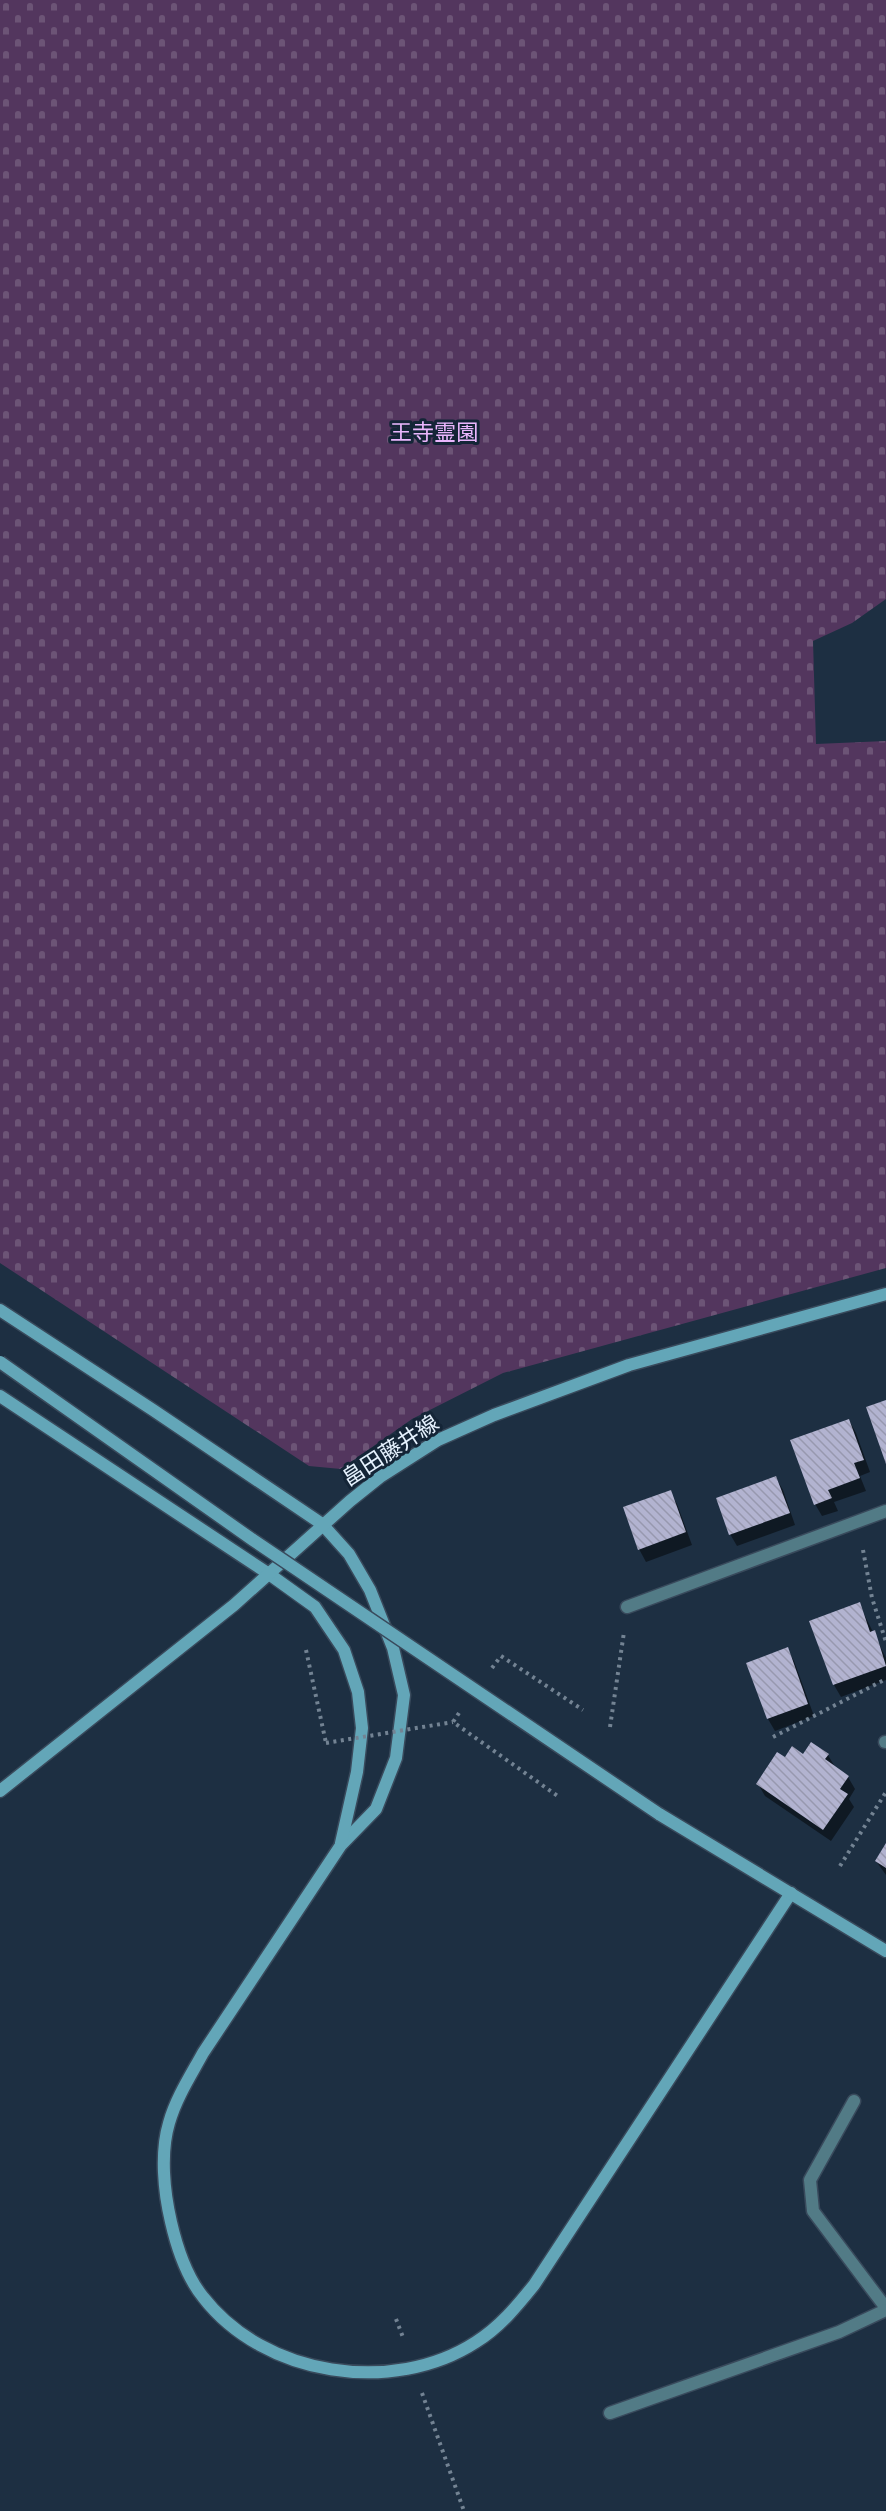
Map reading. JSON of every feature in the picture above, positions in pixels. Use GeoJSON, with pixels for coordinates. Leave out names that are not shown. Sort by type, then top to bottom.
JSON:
{"type":"FeatureCollection","features":[{"type":"Feature","properties":{"kind":"street","name":"畠田藤井線"},"geometry":{"type":"LineString","coordinates":[[0,1791],[269,1574],[322,1524],[414,1454],[478,1421],[629,1365],[886,1294]]}},
{"type":"Feature","properties":{"kind":"street"},"geometry":{"type":"LineString","coordinates":[[0,1310],[322,1524],[349,1554],[370,1590],[393,1647],[404,1695],[396,1758],[376,1809],[341,1845],[203,2053],[168,2123],[164,2152],[165,2180],[168,2211],[177,2246],[203,2297],[240,2331],[273,2351],[328,2370],[357,2374],[395,2372],[424,2365],[474,2343],[496,2328],[534,2285],[791,1893]]}},
{"type":"Feature","properties":{"kind":"street"},"geometry":{"type":"LineString","coordinates":[[0,1362],[253,1540],[659,1814],[886,1951]]}},
{"type":"Feature","properties":{"kind":"street"},"geometry":{"type":"LineString","coordinates":[[0,1396],[269,1574],[315,1607],[344,1650],[358,1692],[362,1728],[357,1772],[341,1845]]}},
{"type":"Feature","properties":{"kind":"street"},"geometry":{"type":"LineString","coordinates":[[627,1607],[886,1511]]}},
{"type":"Feature","properties":{"kind":"street"},"geometry":{"type":"LineString","coordinates":[[610,2413],[839,2332],[886,2309],[813,2211],[810,2181],[854,2101]]}},
{"type":"Feature","properties":{"kind":"path"},"geometry":{"type":"LineString","coordinates":[[857,1522],[872,1598],[886,1642]]}},
{"type":"Feature","properties":{"kind":"path"},"geometry":{"type":"LineString","coordinates":[[610,1727],[627,1607]]}},
{"type":"Feature","properties":{"kind":"path"},"geometry":{"type":"LineString","coordinates":[[306,1650],[326,1743],[453,1722],[559,1797]]}},
{"type":"Feature","properties":{"kind":"path"},"geometry":{"type":"LineString","coordinates":[[501,1656],[583,1710]]}},
{"type":"Feature","properties":{"kind":"path"},"geometry":{"type":"LineString","coordinates":[[773,1737],[886,1679]]}},
{"type":"Feature","properties":{"kind":"path"},"geometry":{"type":"LineString","coordinates":[[840,1866],[886,1792]]}},
{"type":"Feature","properties":{"kind":"path"},"geometry":{"type":"LineString","coordinates":[[426,2404],[464,2511]]}},
{"type":"Feature","properties":{"kind":"green space","name":"王寺霊園"},"geometry":{"type":"Polygon","coordinates":[[[0,0],[886,0],[886,599],[852,623],[813,641],[816,744],[886,741],[886,1268],[503,1373],[412,1419],[341,1469],[309,1466],[0,1263],[0,0]]]}},
{"type":"Feature","properties":{"kind":"building"},"geometry":{"type":"Polygon","coordinates":[[[886,1400],[886,1464],[866,1407],[886,1400]]]}},
{"type":"Feature","properties":{"kind":"building"},"geometry":{"type":"Polygon","coordinates":[[[849,1419],[864,1460],[854,1463],[860,1478],[828,1490],[832,1498],[814,1505],[790,1440],[849,1419]]]}},
{"type":"Feature","properties":{"kind":"building"},"geometry":{"type":"Polygon","coordinates":[[[776,1476],[790,1513],[729,1535],[716,1498],[776,1476]]]}},
{"type":"Feature","properties":{"kind":"building"},"geometry":{"type":"Polygon","coordinates":[[[671,1490],[686,1532],[638,1550],[623,1507],[671,1490]]]}},
{"type":"Feature","properties":{"kind":"building"},"geometry":{"type":"Polygon","coordinates":[[[860,1602],[870,1632],[875,1630],[886,1666],[833,1685],[809,1621],[860,1602]]]}},
{"type":"Feature","properties":{"kind":"building"},"geometry":{"type":"Polygon","coordinates":[[[788,1647],[808,1704],[767,1719],[746,1663],[788,1647]]]}},
{"type":"Feature","properties":{"kind":"building"},"geometry":{"type":"Polygon","coordinates":[[[811,1742],[829,1754],[825,1759],[849,1776],[840,1789],[848,1794],[823,1830],[756,1784],[777,1752],[785,1757],[792,1746],[803,1754],[811,1742]]]}},
{"type":"Feature","properties":{"kind":"building"},"geometry":{"type":"Polygon","coordinates":[[[886,1843],[886,1868],[875,1861],[886,1843]]]}}]}
